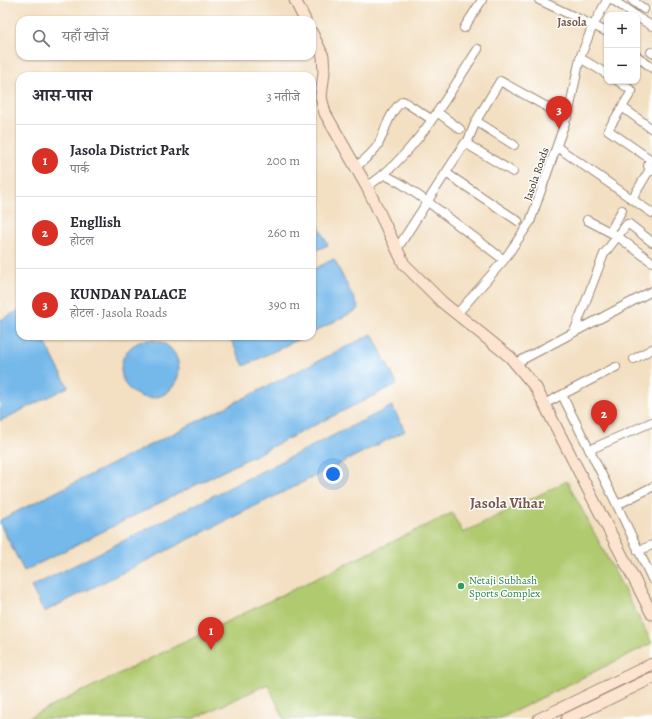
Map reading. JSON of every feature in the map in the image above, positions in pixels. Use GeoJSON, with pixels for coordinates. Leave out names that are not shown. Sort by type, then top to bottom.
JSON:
{"type":"FeatureCollection","features":[{"type":"Feature","properties":{"kind":"street"},"geometry":{"type":"LineString","coordinates":[[295,0],[303,16]]}},
{"type":"Feature","properties":{"kind":"street"},"geometry":{"type":"LineString","coordinates":[[464,28],[482,0]]}},
{"type":"Feature","properties":{"kind":"street"},"geometry":{"type":"LineString","coordinates":[[539,0],[604,30]]}},
{"type":"Feature","properties":{"kind":"street","name":"Jasola Roads"},"geometry":{"type":"LineString","coordinates":[[457,314],[504,260],[530,222],[566,118],[580,58],[593,25],[607,0]]}},
{"type":"Feature","properties":{"kind":"street"},"geometry":{"type":"LineString","coordinates":[[613,0],[630,12]]}},
{"type":"Feature","properties":{"kind":"street"},"geometry":{"type":"LineString","coordinates":[[632,0],[644,9]]}},
{"type":"Feature","properties":{"kind":"street"},"geometry":{"type":"LineString","coordinates":[[640,18],[652,26]]}},
{"type":"Feature","properties":{"kind":"street"},"geometry":{"type":"LineString","coordinates":[[316,41],[323,56],[324,72],[321,97],[325,113],[367,187],[404,264],[442,302],[516,363],[536,388],[652,612]]}},
{"type":"Feature","properties":{"kind":"street"},"geometry":{"type":"LineString","coordinates":[[367,187],[385,175],[408,150],[437,112],[478,49]]}},
{"type":"Feature","properties":{"kind":"street"},"geometry":{"type":"LineString","coordinates":[[580,58],[604,72]]}},
{"type":"Feature","properties":{"kind":"street"},"geometry":{"type":"LineString","coordinates":[[640,58],[652,68]]}},
{"type":"Feature","properties":{"kind":"street"},"geometry":{"type":"LineString","coordinates":[[397,249],[425,200],[446,173],[463,144],[467,143],[476,121],[499,82],[502,81],[566,118]]}},
{"type":"Feature","properties":{"kind":"street"},"geometry":{"type":"LineString","coordinates":[[623,84],[632,90],[608,130],[650,159],[648,166],[651,170],[632,198]]}},
{"type":"Feature","properties":{"kind":"street"},"geometry":{"type":"LineString","coordinates":[[356,167],[369,156],[377,146],[395,110],[403,101],[432,119]]}},
{"type":"Feature","properties":{"kind":"street"},"geometry":{"type":"LineString","coordinates":[[622,107],[652,128]]}},
{"type":"Feature","properties":{"kind":"street"},"geometry":{"type":"LineString","coordinates":[[437,112],[460,128]]}},
{"type":"Feature","properties":{"kind":"street"},"geometry":{"type":"LineString","coordinates":[[476,121],[514,145]]}},
{"type":"Feature","properties":{"kind":"street"},"geometry":{"type":"LineString","coordinates":[[467,143],[513,172]]}},
{"type":"Feature","properties":{"kind":"street"},"geometry":{"type":"LineString","coordinates":[[557,147],[652,213]]}},
{"type":"Feature","properties":{"kind":"street"},"geometry":{"type":"LineString","coordinates":[[446,173],[518,221]]}},
{"type":"Feature","properties":{"kind":"street"},"geometry":{"type":"LineString","coordinates":[[385,175],[402,184],[425,200],[504,260]]}},
{"type":"Feature","properties":{"kind":"street"},"geometry":{"type":"LineString","coordinates":[[610,232],[622,210]]}},
{"type":"Feature","properties":{"kind":"street"},"geometry":{"type":"LineString","coordinates":[[587,220],[617,236],[652,262]]}},
{"type":"Feature","properties":{"kind":"street"},"geometry":{"type":"LineString","coordinates":[[574,332],[600,261],[608,247],[617,236],[628,224],[652,242]]}},
{"type":"Feature","properties":{"kind":"street"},"geometry":{"type":"LineString","coordinates":[[516,363],[652,291]]}},
{"type":"Feature","properties":{"kind":"street"},"geometry":{"type":"LineString","coordinates":[[634,359],[652,349]]}},
{"type":"Feature","properties":{"kind":"street"},"geometry":{"type":"LineString","coordinates":[[544,404],[616,367]]}},
{"type":"Feature","properties":{"kind":"street"},"geometry":{"type":"LineString","coordinates":[[562,395],[617,504],[652,579]]}},
{"type":"Feature","properties":{"kind":"street"},"geometry":{"type":"LineString","coordinates":[[590,450],[652,422]]}},
{"type":"Feature","properties":{"kind":"street"},"geometry":{"type":"LineString","coordinates":[[617,504],[652,488]]}},
{"type":"Feature","properties":{"kind":"street"},"geometry":{"type":"LineString","coordinates":[[638,551],[652,545]]}},
{"type":"Feature","properties":{"kind":"street"},"geometry":{"type":"LineString","coordinates":[[539,719],[652,664]]}},
{"type":"Feature","properties":{"kind":"street"},"geometry":{"type":"LineString","coordinates":[[568,719],[652,678]]}},
{"type":"Feature","properties":{"kind":"green space","name":"Netaji Subhash Sports Complex"},"geometry":{"type":"Polygon","coordinates":[[[567,481],[652,643],[499,719],[284,719],[268,684],[193,719],[25,719],[452,513],[463,533],[567,481]]]}},
{"type":"Feature","properties":{"kind":"water"},"geometry":{"type":"Polygon","coordinates":[[[316,221],[328,245],[316,250],[316,221]]]}},
{"type":"Feature","properties":{"kind":"water"},"geometry":{"type":"Polygon","coordinates":[[[334,259],[359,309],[316,331],[316,268],[334,259]]]}},
{"type":"Feature","properties":{"kind":"water"},"geometry":{"type":"Polygon","coordinates":[[[16,312],[16,340],[44,340],[68,387],[0,421],[0,320],[16,312]]]}},
{"type":"Feature","properties":{"kind":"water"},"geometry":{"type":"Polygon","coordinates":[[[372,334],[397,384],[24,571],[0,524],[0,520],[372,334]]]}},
{"type":"Feature","properties":{"kind":"water"},"geometry":{"type":"Polygon","coordinates":[[[144,340],[156,340],[171,348],[179,363],[179,375],[171,390],[156,398],[144,398],[129,390],[121,375],[121,363],[129,348],[144,340]]]}},
{"type":"Feature","properties":{"kind":"water"},"geometry":{"type":"Polygon","coordinates":[[[231,340],[297,340],[244,366],[231,340]]]}},
{"type":"Feature","properties":{"kind":"water"},"geometry":{"type":"Polygon","coordinates":[[[392,406],[405,431],[44,612],[31,587],[392,406]]]}},
{"type":"Feature","properties":{"kind":"place","name":"KUNDAN PALACE"},"geometry":{"type":"Point","coordinates":[559,129]}},
{"type":"Feature","properties":{"kind":"place","name":"Engllish"},"geometry":{"type":"Point","coordinates":[604,433]}},
{"type":"Feature","properties":{"kind":"place","name":"Netaji Subhash Sports Complex"},"geometry":{"type":"Point","coordinates":[461,586]}},
{"type":"Feature","properties":{"kind":"place","name":"Jasola District Park"},"geometry":{"type":"Point","coordinates":[211,650]}},
{"type":"Feature","properties":{"kind":"district","name":"Jasola"},"geometry":{"type":"Point","coordinates":[572,22]}},
{"type":"Feature","properties":{"kind":"district","name":"Jasola Vihar"},"geometry":{"type":"Point","coordinates":[507,503]}}]}
